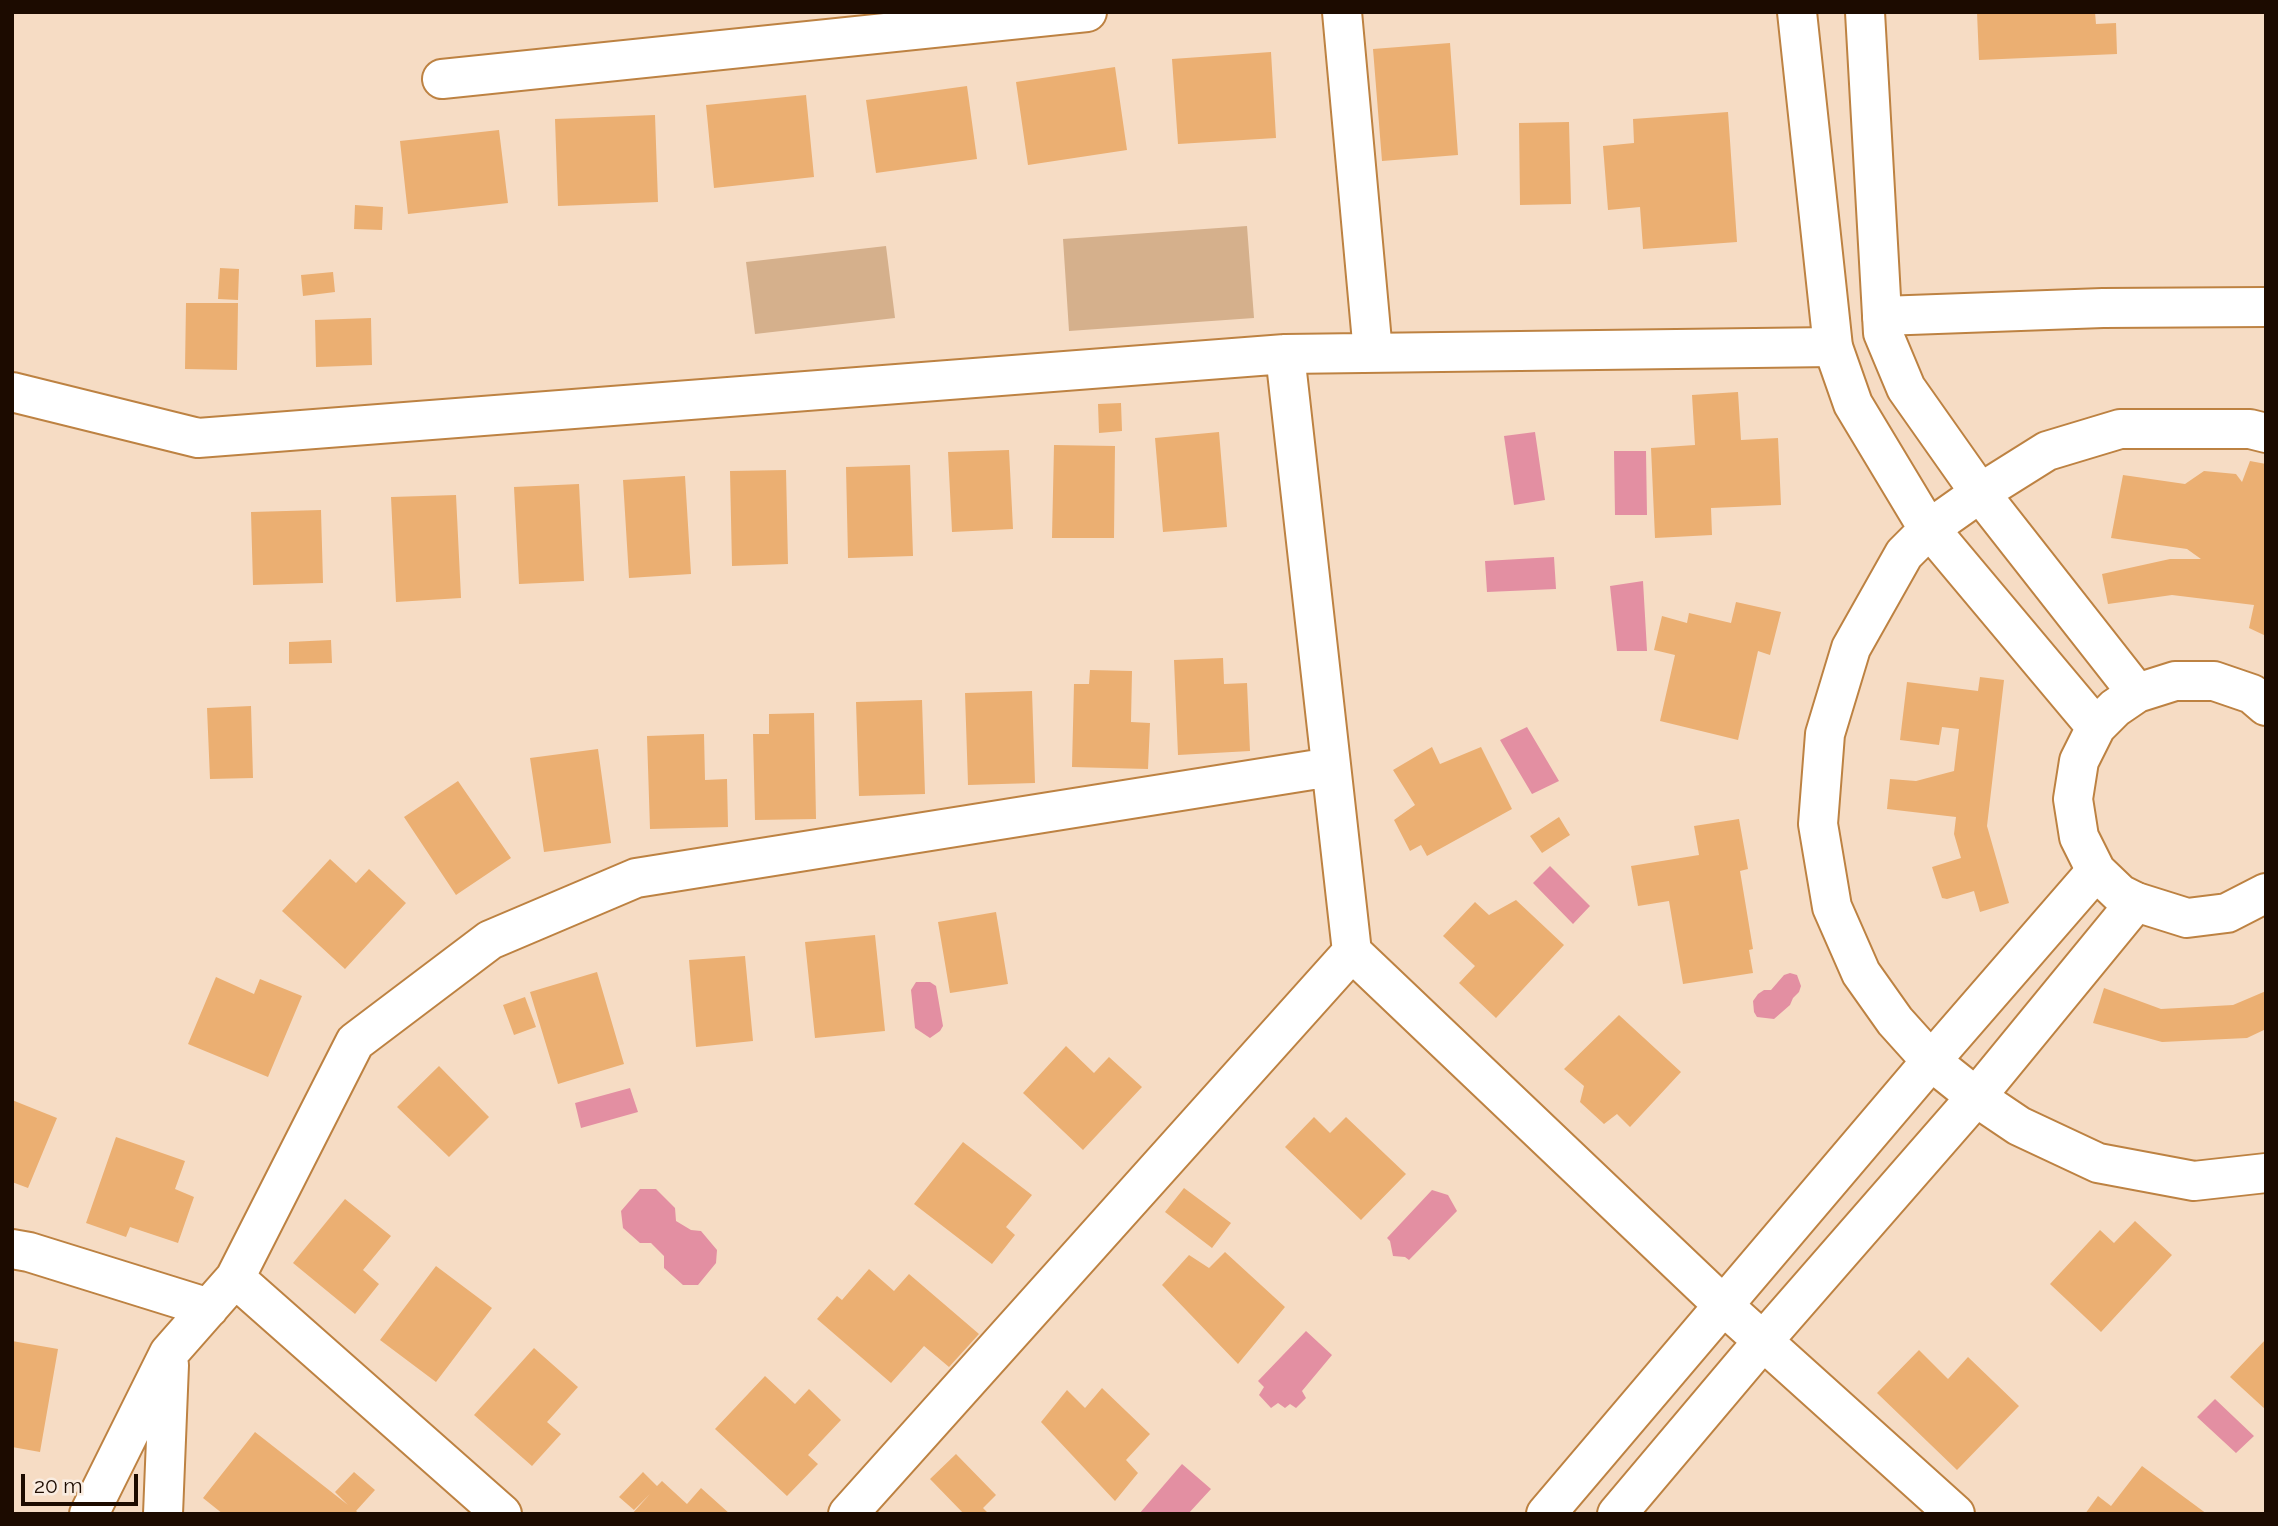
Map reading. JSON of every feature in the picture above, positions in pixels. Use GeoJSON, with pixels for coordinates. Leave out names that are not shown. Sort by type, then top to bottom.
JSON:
{"type":"FeatureCollection","features":[{"type":"Feature","properties":{"kind":"street"},"geometry":{"type":"LineString","coordinates":[[442,79],[1087,12]]}},
{"type":"Feature","properties":{"kind":"street"},"geometry":{"type":"LineString","coordinates":[[1342,12],[1373,353]]}},
{"type":"Feature","properties":{"kind":"street"},"geometry":{"type":"LineString","coordinates":[[1797,12],[1833,347],[1853,404],[1929,528],[2096,727]]}},
{"type":"Feature","properties":{"kind":"street"},"geometry":{"type":"LineString","coordinates":[[1865,12],[1884,333],[1906,387],[1980,493],[2137,693]]}},
{"type":"Feature","properties":{"kind":"street"},"geometry":{"type":"LineString","coordinates":[[1882,316],[2103,308],[2266,307]]}},
{"type":"Feature","properties":{"kind":"street"},"geometry":{"type":"LineString","coordinates":[[12,392],[198,438],[1285,354],[1833,347]]}},
{"type":"Feature","properties":{"kind":"street"},"geometry":{"type":"LineString","coordinates":[[1285,354],[1352,952],[1724,1306],[1955,1514]]}},
{"type":"Feature","properties":{"kind":"street"},"geometry":{"type":"LineString","coordinates":[[2266,433],[2250,429],[2120,429],[2047,451],[1929,528],[1904,554],[1851,648],[1825,734],[1818,824],[1832,907],[1861,973],[1895,1021],[1931,1061],[1976,1097],[2019,1126],[2098,1163],[2194,1181],[2266,1172]]}},
{"type":"Feature","properties":{"kind":"street"},"geometry":{"type":"LineString","coordinates":[[2265,896],[2227,913],[2187,918],[2136,902],[2120,894],[2096,871],[2079,837],[2073,799],[2079,761],[2096,727],[2115,708],[2137,693],[2175,681],[2214,681],[2252,694],[2266,706]]}},
{"type":"Feature","properties":{"kind":"street"},"geometry":{"type":"LineString","coordinates":[[89,1514],[169,1353],[235,1278],[355,1042],[490,940],[636,878],[1331,767]]}},
{"type":"Feature","properties":{"kind":"street"},"geometry":{"type":"LineString","coordinates":[[1546,1514],[2096,871]]}},
{"type":"Feature","properties":{"kind":"street"},"geometry":{"type":"LineString","coordinates":[[1617,1514],[1763,1341],[1976,1097],[2136,902]]}},
{"type":"Feature","properties":{"kind":"street"},"geometry":{"type":"LineString","coordinates":[[848,1514],[1352,952]]}},
{"type":"Feature","properties":{"kind":"street"},"geometry":{"type":"LineString","coordinates":[[12,1249],[209,1308]]}},
{"type":"Feature","properties":{"kind":"street"},"geometry":{"type":"LineString","coordinates":[[235,1278],[502,1514]]}},
{"type":"Feature","properties":{"kind":"street"},"geometry":{"type":"LineString","coordinates":[[163,1514],[169,1353]]}},
{"type":"Feature","properties":{"kind":"shaded area"},"geometry":{"type":"Polygon","coordinates":[[[1247,226],[1254,318],[1069,331],[1063,239],[1247,226]]]}},
{"type":"Feature","properties":{"kind":"shaded area"},"geometry":{"type":"Polygon","coordinates":[[[886,246],[895,318],[755,334],[746,262],[886,246]]]}},
{"type":"Feature","properties":{"kind":"shaded area"},"geometry":{"type":"Polygon","coordinates":[[[1535,432],[1545,500],[1514,505],[1504,436],[1535,432]]]}},
{"type":"Feature","properties":{"kind":"shaded area"},"geometry":{"type":"Polygon","coordinates":[[[1614,451],[1646,451],[1647,515],[1615,515],[1614,451]]]}},
{"type":"Feature","properties":{"kind":"shaded area"},"geometry":{"type":"Polygon","coordinates":[[[1554,557],[1556,589],[1487,592],[1485,561],[1554,557]]]}},
{"type":"Feature","properties":{"kind":"shaded area"},"geometry":{"type":"Polygon","coordinates":[[[1643,581],[1647,651],[1617,651],[1610,586],[1643,581]]]}},
{"type":"Feature","properties":{"kind":"shaded area"},"geometry":{"type":"Polygon","coordinates":[[[1527,727],[1559,781],[1532,794],[1500,740],[1527,727]]]}},
{"type":"Feature","properties":{"kind":"shaded area"},"geometry":{"type":"Polygon","coordinates":[[[1550,866],[1590,906],[1573,924],[1533,883],[1550,866]]]}},
{"type":"Feature","properties":{"kind":"shaded area"},"geometry":{"type":"Polygon","coordinates":[[[1784,975],[1797,975],[1801,986],[1790,1005],[1774,1019],[1757,1017],[1753,1001],[1758,994],[1771,990],[1784,975]]]}},
{"type":"Feature","properties":{"kind":"shaded area"},"geometry":{"type":"Polygon","coordinates":[[[916,982],[930,982],[936,986],[943,1026],[930,1038],[915,1028],[911,990],[916,982]]]}},
{"type":"Feature","properties":{"kind":"shaded area"},"geometry":{"type":"Polygon","coordinates":[[[630,1088],[638,1112],[581,1128],[575,1103],[630,1088]]]}},
{"type":"Feature","properties":{"kind":"shaded area"},"geometry":{"type":"Polygon","coordinates":[[[640,1189],[656,1189],[675,1208],[676,1221],[691,1230],[701,1231],[717,1250],[716,1263],[698,1285],[683,1285],[664,1268],[664,1256],[651,1243],[640,1243],[623,1228],[621,1211],[640,1189]]]}},
{"type":"Feature","properties":{"kind":"shaded area"},"geometry":{"type":"Polygon","coordinates":[[[1432,1190],[1448,1195],[1457,1211],[1409,1260],[1393,1256],[1387,1238],[1432,1190]]]}},
{"type":"Feature","properties":{"kind":"shaded area"},"geometry":{"type":"Polygon","coordinates":[[[1306,1331],[1332,1355],[1302,1391],[1306,1398],[1296,1408],[1290,1404],[1285,1408],[1278,1403],[1271,1408],[1259,1395],[1264,1387],[1258,1381],[1306,1331]]]}},
{"type":"Feature","properties":{"kind":"shaded area"},"geometry":{"type":"Polygon","coordinates":[[[2215,1399],[2254,1436],[2236,1453],[2197,1417],[2215,1399]]]}},
{"type":"Feature","properties":{"kind":"shaded area"},"geometry":{"type":"Polygon","coordinates":[[[1182,1464],[1211,1489],[1188,1514],[1139,1514],[1182,1464]]]}},
{"type":"Feature","properties":{"kind":"building"},"geometry":{"type":"Polygon","coordinates":[[[1977,12],[2095,12],[2096,24],[2116,23],[2117,54],[1979,60],[1977,12]]]}},
{"type":"Feature","properties":{"kind":"building"},"geometry":{"type":"Polygon","coordinates":[[[1450,43],[1458,155],[1382,161],[1373,49],[1450,43]]]}},
{"type":"Feature","properties":{"kind":"building"},"geometry":{"type":"Polygon","coordinates":[[[1271,52],[1276,138],[1178,144],[1172,59],[1271,52]]]}},
{"type":"Feature","properties":{"kind":"building"},"geometry":{"type":"Polygon","coordinates":[[[1115,67],[1127,150],[1028,165],[1016,82],[1115,67]]]}},
{"type":"Feature","properties":{"kind":"building"},"geometry":{"type":"Polygon","coordinates":[[[967,86],[977,159],[876,173],[866,100],[967,86]]]}},
{"type":"Feature","properties":{"kind":"building"},"geometry":{"type":"Polygon","coordinates":[[[806,95],[814,177],[714,188],[706,105],[806,95]]]}},
{"type":"Feature","properties":{"kind":"building"},"geometry":{"type":"Polygon","coordinates":[[[1728,112],[1737,242],[1643,249],[1640,207],[1608,210],[1603,146],[1634,143],[1633,119],[1728,112]]]}},
{"type":"Feature","properties":{"kind":"building"},"geometry":{"type":"Polygon","coordinates":[[[655,115],[658,202],[558,206],[555,119],[655,115]]]}},
{"type":"Feature","properties":{"kind":"building"},"geometry":{"type":"Polygon","coordinates":[[[1569,122],[1571,204],[1520,205],[1519,123],[1569,122]]]}},
{"type":"Feature","properties":{"kind":"building"},"geometry":{"type":"Polygon","coordinates":[[[499,130],[508,203],[408,214],[400,141],[499,130]]]}},
{"type":"Feature","properties":{"kind":"building"},"geometry":{"type":"Polygon","coordinates":[[[355,205],[383,207],[382,230],[354,229],[355,205]]]}},
{"type":"Feature","properties":{"kind":"building"},"geometry":{"type":"Polygon","coordinates":[[[220,268],[239,269],[238,300],[218,299],[220,268]]]}},
{"type":"Feature","properties":{"kind":"building"},"geometry":{"type":"Polygon","coordinates":[[[333,272],[335,292],[303,296],[301,275],[333,272]]]}},
{"type":"Feature","properties":{"kind":"building"},"geometry":{"type":"Polygon","coordinates":[[[186,303],[238,303],[237,370],[185,369],[186,303]]]}},
{"type":"Feature","properties":{"kind":"building"},"geometry":{"type":"Polygon","coordinates":[[[371,318],[372,365],[316,367],[315,320],[371,318]]]}},
{"type":"Feature","properties":{"kind":"building"},"geometry":{"type":"Polygon","coordinates":[[[1738,392],[1741,440],[1778,438],[1781,505],[1711,508],[1712,535],[1655,538],[1651,448],[1695,445],[1692,395],[1738,392]]]}},
{"type":"Feature","properties":{"kind":"building"},"geometry":{"type":"Polygon","coordinates":[[[1121,403],[1122,431],[1099,433],[1098,404],[1121,403]]]}},
{"type":"Feature","properties":{"kind":"building"},"geometry":{"type":"Polygon","coordinates":[[[1219,432],[1227,527],[1163,532],[1155,438],[1219,432]]]}},
{"type":"Feature","properties":{"kind":"building"},"geometry":{"type":"Polygon","coordinates":[[[1054,445],[1115,446],[1114,538],[1052,538],[1054,445]]]}},
{"type":"Feature","properties":{"kind":"building"},"geometry":{"type":"Polygon","coordinates":[[[1009,450],[1013,529],[952,532],[948,452],[1009,450]]]}},
{"type":"Feature","properties":{"kind":"building"},"geometry":{"type":"Polygon","coordinates":[[[2250,461],[2266,464],[2266,636],[2249,628],[2254,605],[2172,595],[2108,604],[2102,574],[2170,559],[2201,559],[2187,549],[2111,538],[2123,475],[2185,484],[2204,471],[2236,474],[2242,482],[2250,461]]]}},
{"type":"Feature","properties":{"kind":"building"},"geometry":{"type":"Polygon","coordinates":[[[910,465],[913,556],[848,558],[846,467],[910,465]]]}},
{"type":"Feature","properties":{"kind":"building"},"geometry":{"type":"Polygon","coordinates":[[[786,470],[788,564],[732,566],[730,471],[786,470]]]}},
{"type":"Feature","properties":{"kind":"building"},"geometry":{"type":"Polygon","coordinates":[[[685,476],[691,574],[629,578],[623,480],[685,476]]]}},
{"type":"Feature","properties":{"kind":"building"},"geometry":{"type":"Polygon","coordinates":[[[579,484],[584,581],[519,584],[514,487],[579,484]]]}},
{"type":"Feature","properties":{"kind":"building"},"geometry":{"type":"Polygon","coordinates":[[[456,495],[461,598],[396,602],[391,497],[456,495]]]}},
{"type":"Feature","properties":{"kind":"building"},"geometry":{"type":"Polygon","coordinates":[[[321,510],[323,583],[253,585],[251,512],[321,510]]]}},
{"type":"Feature","properties":{"kind":"building"},"geometry":{"type":"Polygon","coordinates":[[[1736,602],[1781,612],[1770,655],[1758,651],[1738,740],[1660,721],[1675,655],[1654,650],[1662,616],[1687,623],[1689,613],[1731,623],[1736,602]]]}},
{"type":"Feature","properties":{"kind":"building"},"geometry":{"type":"Polygon","coordinates":[[[331,640],[332,663],[289,664],[289,642],[331,640]]]}},
{"type":"Feature","properties":{"kind":"building"},"geometry":{"type":"Polygon","coordinates":[[[1223,658],[1224,684],[1247,683],[1250,751],[1178,755],[1174,660],[1223,658]]]}},
{"type":"Feature","properties":{"kind":"building"},"geometry":{"type":"Polygon","coordinates":[[[1090,670],[1132,671],[1131,722],[1150,723],[1148,769],[1072,767],[1074,684],[1089,684],[1090,670]]]}},
{"type":"Feature","properties":{"kind":"building"},"geometry":{"type":"Polygon","coordinates":[[[1980,677],[2004,680],[1987,826],[2009,903],[1980,912],[1974,891],[1942,898],[1932,867],[1961,858],[1954,834],[1956,817],[1887,809],[1890,779],[1916,781],[1954,771],[1959,729],[1942,727],[1939,745],[1900,740],[1907,682],[1978,691],[1980,677]]]}},
{"type":"Feature","properties":{"kind":"building"},"geometry":{"type":"Polygon","coordinates":[[[1032,691],[1035,783],[968,785],[965,693],[1032,691]]]}},
{"type":"Feature","properties":{"kind":"building"},"geometry":{"type":"Polygon","coordinates":[[[922,700],[925,794],[859,796],[856,702],[922,700]]]}},
{"type":"Feature","properties":{"kind":"building"},"geometry":{"type":"Polygon","coordinates":[[[251,706],[253,778],[210,779],[207,708],[251,706]]]}},
{"type":"Feature","properties":{"kind":"building"},"geometry":{"type":"Polygon","coordinates":[[[814,713],[816,819],[755,820],[753,734],[769,734],[769,714],[814,713]]]}},
{"type":"Feature","properties":{"kind":"building"},"geometry":{"type":"Polygon","coordinates":[[[704,734],[705,780],[727,779],[728,827],[650,829],[647,736],[704,734]]]}},
{"type":"Feature","properties":{"kind":"building"},"geometry":{"type":"Polygon","coordinates":[[[1432,747],[1440,764],[1481,747],[1512,809],[1427,856],[1421,845],[1410,851],[1394,820],[1415,805],[1393,770],[1432,747]]]}},
{"type":"Feature","properties":{"kind":"building"},"geometry":{"type":"Polygon","coordinates":[[[598,749],[611,843],[544,852],[530,758],[598,749]]]}},
{"type":"Feature","properties":{"kind":"building"},"geometry":{"type":"Polygon","coordinates":[[[458,781],[511,858],[456,895],[404,817],[458,781]]]}},
{"type":"Feature","properties":{"kind":"building"},"geometry":{"type":"Polygon","coordinates":[[[1559,817],[1570,835],[1542,853],[1530,836],[1559,817]]]}},
{"type":"Feature","properties":{"kind":"building"},"geometry":{"type":"Polygon","coordinates":[[[1739,819],[1748,869],[1740,871],[1753,949],[1749,950],[1753,973],[1683,984],[1669,901],[1638,906],[1631,866],[1699,855],[1694,826],[1739,819]]]}},
{"type":"Feature","properties":{"kind":"building"},"geometry":{"type":"Polygon","coordinates":[[[330,859],[356,883],[369,869],[406,903],[345,969],[282,911],[330,859]]]}},
{"type":"Feature","properties":{"kind":"building"},"geometry":{"type":"Polygon","coordinates":[[[1516,900],[1564,945],[1496,1018],[1459,983],[1475,966],[1443,936],[1475,902],[1489,915],[1516,900]]]}},
{"type":"Feature","properties":{"kind":"building"},"geometry":{"type":"Polygon","coordinates":[[[996,912],[1008,984],[950,993],[938,922],[996,912]]]}},
{"type":"Feature","properties":{"kind":"building"},"geometry":{"type":"Polygon","coordinates":[[[875,935],[885,1031],[815,1038],[805,942],[875,935]]]}},
{"type":"Feature","properties":{"kind":"building"},"geometry":{"type":"Polygon","coordinates":[[[745,956],[753,1041],[696,1047],[689,960],[745,956]]]}},
{"type":"Feature","properties":{"kind":"building"},"geometry":{"type":"Polygon","coordinates":[[[597,972],[624,1064],[558,1084],[530,992],[597,972]]]}},
{"type":"Feature","properties":{"kind":"building"},"geometry":{"type":"Polygon","coordinates":[[[216,977],[254,994],[260,979],[302,996],[268,1077],[188,1044],[216,977]]]}},
{"type":"Feature","properties":{"kind":"building"},"geometry":{"type":"Polygon","coordinates":[[[2104,988],[2161,1009],[2233,1005],[2266,991],[2266,1029],[2247,1038],[2162,1042],[2093,1023],[2104,988]]]}},
{"type":"Feature","properties":{"kind":"building"},"geometry":{"type":"Polygon","coordinates":[[[525,997],[536,1027],[514,1035],[503,1005],[525,997]]]}},
{"type":"Feature","properties":{"kind":"building"},"geometry":{"type":"Polygon","coordinates":[[[1619,1015],[1681,1072],[1630,1127],[1617,1114],[1604,1124],[1580,1102],[1584,1086],[1564,1069],[1619,1015]]]}},
{"type":"Feature","properties":{"kind":"building"},"geometry":{"type":"Polygon","coordinates":[[[1066,1046],[1094,1073],[1109,1057],[1142,1087],[1083,1150],[1023,1093],[1066,1046]]]}},
{"type":"Feature","properties":{"kind":"building"},"geometry":{"type":"Polygon","coordinates":[[[439,1066],[489,1117],[449,1157],[397,1107],[439,1066]]]}},
{"type":"Feature","properties":{"kind":"building"},"geometry":{"type":"Polygon","coordinates":[[[12,1100],[57,1118],[28,1188],[12,1182],[12,1100]]]}},
{"type":"Feature","properties":{"kind":"building"},"geometry":{"type":"Polygon","coordinates":[[[1314,1117],[1330,1133],[1346,1117],[1406,1174],[1361,1220],[1285,1147],[1314,1117]]]}},
{"type":"Feature","properties":{"kind":"building"},"geometry":{"type":"Polygon","coordinates":[[[116,1137],[185,1161],[175,1189],[194,1197],[178,1243],[130,1227],[126,1237],[86,1223],[116,1137]]]}},
{"type":"Feature","properties":{"kind":"building"},"geometry":{"type":"Polygon","coordinates":[[[963,1142],[1032,1195],[1006,1227],[1015,1235],[992,1264],[914,1204],[963,1142]]]}},
{"type":"Feature","properties":{"kind":"building"},"geometry":{"type":"Polygon","coordinates":[[[1184,1188],[1231,1223],[1212,1248],[1165,1212],[1184,1188]]]}},
{"type":"Feature","properties":{"kind":"building"},"geometry":{"type":"Polygon","coordinates":[[[345,1199],[391,1236],[363,1270],[379,1284],[355,1314],[293,1263],[345,1199]]]}},
{"type":"Feature","properties":{"kind":"building"},"geometry":{"type":"Polygon","coordinates":[[[2135,1221],[2172,1255],[2101,1332],[2050,1284],[2100,1230],[2114,1243],[2135,1221]]]}},
{"type":"Feature","properties":{"kind":"building"},"geometry":{"type":"Polygon","coordinates":[[[1225,1252],[1285,1307],[1238,1364],[1162,1285],[1189,1255],[1209,1268],[1225,1252]]]}},
{"type":"Feature","properties":{"kind":"building"},"geometry":{"type":"Polygon","coordinates":[[[436,1266],[492,1308],[436,1382],[380,1340],[436,1266]]]}},
{"type":"Feature","properties":{"kind":"building"},"geometry":{"type":"Polygon","coordinates":[[[869,1269],[894,1291],[909,1274],[979,1334],[949,1367],[924,1346],[891,1383],[817,1319],[837,1296],[842,1300],[869,1269]]]}},
{"type":"Feature","properties":{"kind":"building"},"geometry":{"type":"Polygon","coordinates":[[[2266,1339],[2266,1410],[2230,1377],[2266,1339]]]}},
{"type":"Feature","properties":{"kind":"building"},"geometry":{"type":"Polygon","coordinates":[[[12,1341],[58,1349],[40,1452],[12,1447],[12,1341]]]}},
{"type":"Feature","properties":{"kind":"building"},"geometry":{"type":"Polygon","coordinates":[[[534,1348],[578,1387],[547,1422],[561,1434],[532,1466],[474,1415],[534,1348]]]}},
{"type":"Feature","properties":{"kind":"building"},"geometry":{"type":"Polygon","coordinates":[[[1919,1350],[1948,1379],[1968,1357],[2019,1406],[1957,1470],[1877,1393],[1919,1350]]]}},
{"type":"Feature","properties":{"kind":"building"},"geometry":{"type":"Polygon","coordinates":[[[765,1376],[795,1404],[809,1389],[841,1420],[808,1455],[818,1464],[787,1496],[715,1429],[765,1376]]]}},
{"type":"Feature","properties":{"kind":"building"},"geometry":{"type":"Polygon","coordinates":[[[1102,1388],[1150,1434],[1126,1460],[1138,1473],[1115,1501],[1041,1422],[1067,1390],[1085,1408],[1102,1388]]]}},
{"type":"Feature","properties":{"kind":"building"},"geometry":{"type":"Polygon","coordinates":[[[255,1432],[348,1505],[335,1492],[354,1472],[375,1490],[356,1511],[360,1514],[223,1514],[203,1498],[255,1432]]]}},
{"type":"Feature","properties":{"kind":"building"},"geometry":{"type":"Polygon","coordinates":[[[956,1454],[996,1495],[983,1508],[989,1514],[964,1514],[930,1479],[956,1454]]]}},
{"type":"Feature","properties":{"kind":"building"},"geometry":{"type":"Polygon","coordinates":[[[2142,1466],[2207,1514],[2085,1514],[2098,1496],[2111,1506],[2142,1466]]]}},
{"type":"Feature","properties":{"kind":"building"},"geometry":{"type":"Polygon","coordinates":[[[643,1472],[657,1486],[662,1481],[687,1504],[701,1488],[730,1514],[632,1514],[650,1494],[634,1510],[619,1497],[643,1472]]]}}]}
